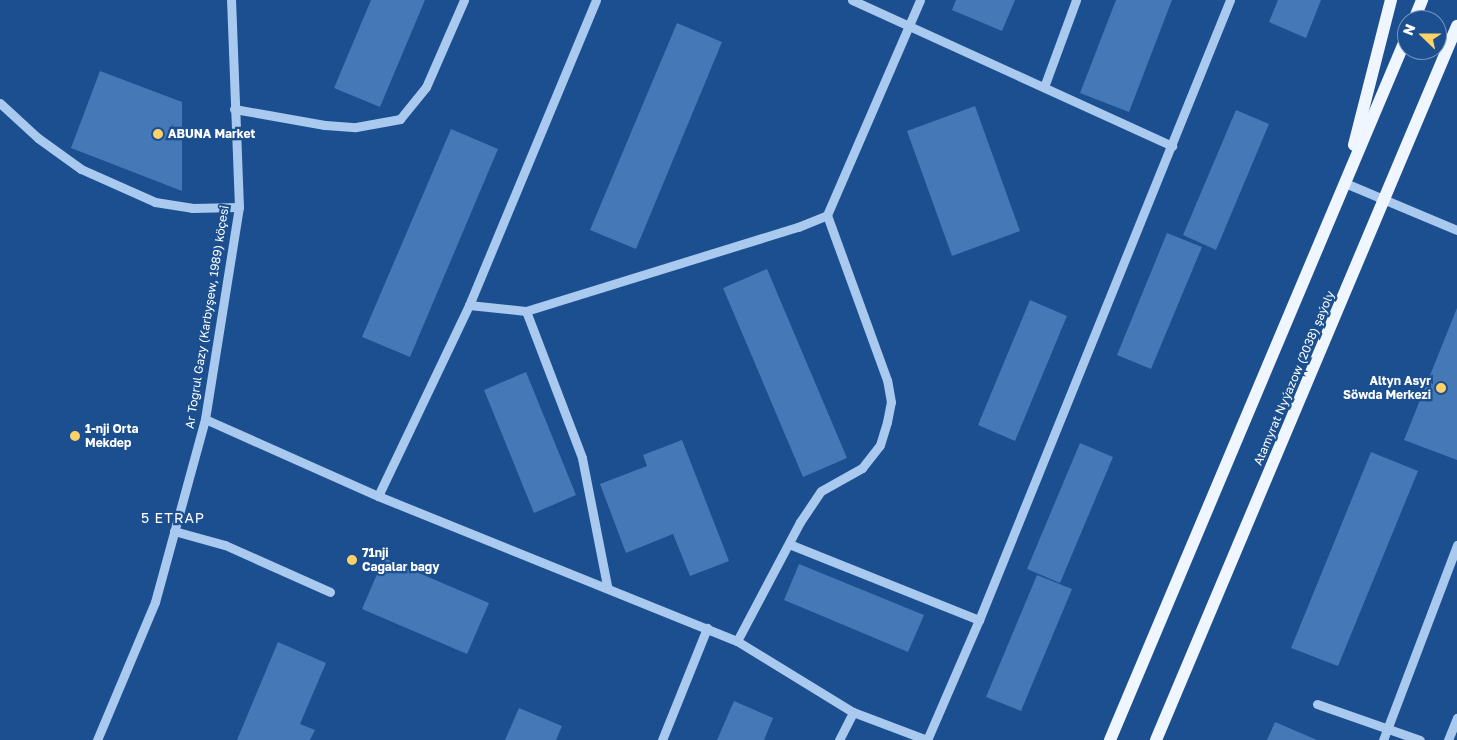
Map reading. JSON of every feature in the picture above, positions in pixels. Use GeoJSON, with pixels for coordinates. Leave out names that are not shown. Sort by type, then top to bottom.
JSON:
{"type":"FeatureCollection","features":[{"type":"Feature","properties":{"kind":"main road"},"geometry":{"type":"LineString","coordinates":[[1345,183],[1391,0]]}},
{"type":"Feature","properties":{"kind":"main road","name":"Atamyrat Nyýazow (2038) şaýoly"},"geometry":{"type":"LineString","coordinates":[[1156,740],[1457,26]]}},
{"type":"Feature","properties":{"kind":"main road"},"geometry":{"type":"LineString","coordinates":[[1110,740],[1397,60]]}},
{"type":"Feature","properties":{"kind":"street","name":"Ar Togrul Gazy (Karbyşew, 1989) köçesi"},"geometry":{"type":"LineString","coordinates":[[97,740],[155,602],[205,419],[239,208],[234,109],[232,0]]}},
{"type":"Feature","properties":{"kind":"street"},"geometry":{"type":"LineString","coordinates":[[234,109],[325,126],[356,127],[400,119],[426,86],[464,0]]}},
{"type":"Feature","properties":{"kind":"street"},"geometry":{"type":"LineString","coordinates":[[378,496],[469,305],[596,0]]}},
{"type":"Feature","properties":{"kind":"street"},"geometry":{"type":"LineString","coordinates":[[852,0],[907,27],[1172,146]]}},
{"type":"Feature","properties":{"kind":"street"},"geometry":{"type":"LineString","coordinates":[[469,305],[526,311],[798,227],[826,215],[920,0]]}},
{"type":"Feature","properties":{"kind":"street"},"geometry":{"type":"LineString","coordinates":[[1044,87],[1076,0]]}},
{"type":"Feature","properties":{"kind":"street"},"geometry":{"type":"LineString","coordinates":[[205,419],[378,496],[607,586],[737,641],[853,712],[927,740],[979,620],[1060,414],[1172,146],[1230,0]]}},
{"type":"Feature","properties":{"kind":"street"},"geometry":{"type":"LineString","coordinates":[[0,103],[38,138],[81,169],[155,202],[192,208],[239,208]]}},
{"type":"Feature","properties":{"kind":"street"},"geometry":{"type":"LineString","coordinates":[[1345,183],[1457,230]]}},
{"type":"Feature","properties":{"kind":"street"},"geometry":{"type":"LineString","coordinates":[[737,641],[789,544],[821,491],[862,468],[880,445],[891,402],[887,380],[826,215]]}},
{"type":"Feature","properties":{"kind":"street"},"geometry":{"type":"LineString","coordinates":[[526,311],[582,458],[607,586]]}},
{"type":"Feature","properties":{"kind":"street"},"geometry":{"type":"LineString","coordinates":[[174,531],[225,545],[330,592]]}},
{"type":"Feature","properties":{"kind":"street"},"geometry":{"type":"LineString","coordinates":[[789,544],[979,620]]}},
{"type":"Feature","properties":{"kind":"street"},"geometry":{"type":"LineString","coordinates":[[1383,740],[1457,545]]}},
{"type":"Feature","properties":{"kind":"street"},"geometry":{"type":"LineString","coordinates":[[662,740],[707,628]]}},
{"type":"Feature","properties":{"kind":"street"},"geometry":{"type":"LineString","coordinates":[[1318,704],[1420,740]]}},
{"type":"Feature","properties":{"kind":"street"},"geometry":{"type":"LineString","coordinates":[[839,740],[853,712]]}},
{"type":"Feature","properties":{"kind":"street"},"geometry":{"type":"LineString","coordinates":[[1448,740],[1457,718]]}},
{"type":"Feature","properties":{"kind":"building"},"geometry":{"type":"Polygon","coordinates":[[[371,0],[425,0],[380,107],[334,88],[371,0]]]}},
{"type":"Feature","properties":{"kind":"building"},"geometry":{"type":"Polygon","coordinates":[[[956,0],[1015,0],[1002,31],[952,10],[956,0]]]}},
{"type":"Feature","properties":{"kind":"building"},"geometry":{"type":"Polygon","coordinates":[[[1116,0],[1172,0],[1129,112],[1080,93],[1116,0]]]}},
{"type":"Feature","properties":{"kind":"building"},"geometry":{"type":"Polygon","coordinates":[[[1278,0],[1321,0],[1306,38],[1269,22],[1278,0]]]}},
{"type":"Feature","properties":{"kind":"building"},"geometry":{"type":"Polygon","coordinates":[[[677,23],[722,42],[636,249],[590,230],[677,23]]]}},
{"type":"Feature","properties":{"kind":"building"},"geometry":{"type":"Polygon","coordinates":[[[100,71],[182,102],[182,191],[71,148],[100,71]]]}},
{"type":"Feature","properties":{"kind":"building"},"geometry":{"type":"Polygon","coordinates":[[[975,106],[1020,231],[952,256],[907,131],[975,106]]]}},
{"type":"Feature","properties":{"kind":"building"},"geometry":{"type":"Polygon","coordinates":[[[1236,110],[1269,124],[1216,250],[1183,235],[1236,110]]]}},
{"type":"Feature","properties":{"kind":"building"},"geometry":{"type":"Polygon","coordinates":[[[451,129],[498,149],[410,357],[362,337],[451,129]]]}},
{"type":"Feature","properties":{"kind":"building"},"geometry":{"type":"Polygon","coordinates":[[[1167,233],[1202,247],[1151,369],[1117,355],[1167,233]]]}},
{"type":"Feature","properties":{"kind":"building"},"geometry":{"type":"Polygon","coordinates":[[[767,269],[847,458],[803,477],[723,288],[767,269]]]}},
{"type":"Feature","properties":{"kind":"building"},"geometry":{"type":"Polygon","coordinates":[[[1030,300],[1067,316],[1015,441],[978,425],[1030,300]]]}},
{"type":"Feature","properties":{"kind":"building","name":"Altyn Asyr Söwda Merkezi"},"geometry":{"type":"Polygon","coordinates":[[[1457,308],[1457,460],[1404,440],[1457,308]]]}},
{"type":"Feature","properties":{"kind":"building"},"geometry":{"type":"Polygon","coordinates":[[[526,372],[576,495],[534,513],[484,390],[526,372]]]}},
{"type":"Feature","properties":{"kind":"building"},"geometry":{"type":"Polygon","coordinates":[[[682,440],[729,561],[690,576],[673,534],[626,553],[600,484],[647,466],[643,455],[682,440]]]}},
{"type":"Feature","properties":{"kind":"building"},"geometry":{"type":"Polygon","coordinates":[[[1080,443],[1113,457],[1060,583],[1027,569],[1080,443]]]}},
{"type":"Feature","properties":{"kind":"building"},"geometry":{"type":"Polygon","coordinates":[[[1371,452],[1418,471],[1338,666],[1291,648],[1371,452]]]}},
{"type":"Feature","properties":{"kind":"building"},"geometry":{"type":"Polygon","coordinates":[[[384,558],[489,603],[467,654],[362,609],[384,558]]]}},
{"type":"Feature","properties":{"kind":"building"},"geometry":{"type":"Polygon","coordinates":[[[799,564],[924,615],[908,652],[784,600],[799,564]]]}},
{"type":"Feature","properties":{"kind":"building"},"geometry":{"type":"Polygon","coordinates":[[[1037,575],[1072,589],[1021,711],[986,697],[1037,575]]]}},
{"type":"Feature","properties":{"kind":"building"},"geometry":{"type":"Polygon","coordinates":[[[278,642],[326,663],[300,724],[315,730],[310,740],[237,740],[278,642]]]}},
{"type":"Feature","properties":{"kind":"building"},"geometry":{"type":"Polygon","coordinates":[[[734,701],[773,718],[764,740],[717,740],[734,701]]]}},
{"type":"Feature","properties":{"kind":"building"},"geometry":{"type":"Polygon","coordinates":[[[519,708],[562,726],[556,740],[505,740],[519,708]]]}},
{"type":"Feature","properties":{"kind":"building"},"geometry":{"type":"Polygon","coordinates":[[[1275,722],[1317,740],[1267,740],[1275,722]]]}},
{"type":"Feature","properties":{"kind":"place","name":"ABUNA Market"},"geometry":{"type":"Point","coordinates":[158,134]}},
{"type":"Feature","properties":{"kind":"place","name":"Altyn Asyr Söwda Merkezi"},"geometry":{"type":"Point","coordinates":[1441,388]}},
{"type":"Feature","properties":{"kind":"place","name":"1-nji Orta Mekdep"},"geometry":{"type":"Point","coordinates":[75,436]}},
{"type":"Feature","properties":{"kind":"place","name":"71nji Cagalar bagy"},"geometry":{"type":"Point","coordinates":[352,560]}},
{"type":"Feature","properties":{"kind":"district","name":"5 ETRAP"},"geometry":{"type":"Point","coordinates":[173,518]}}]}
